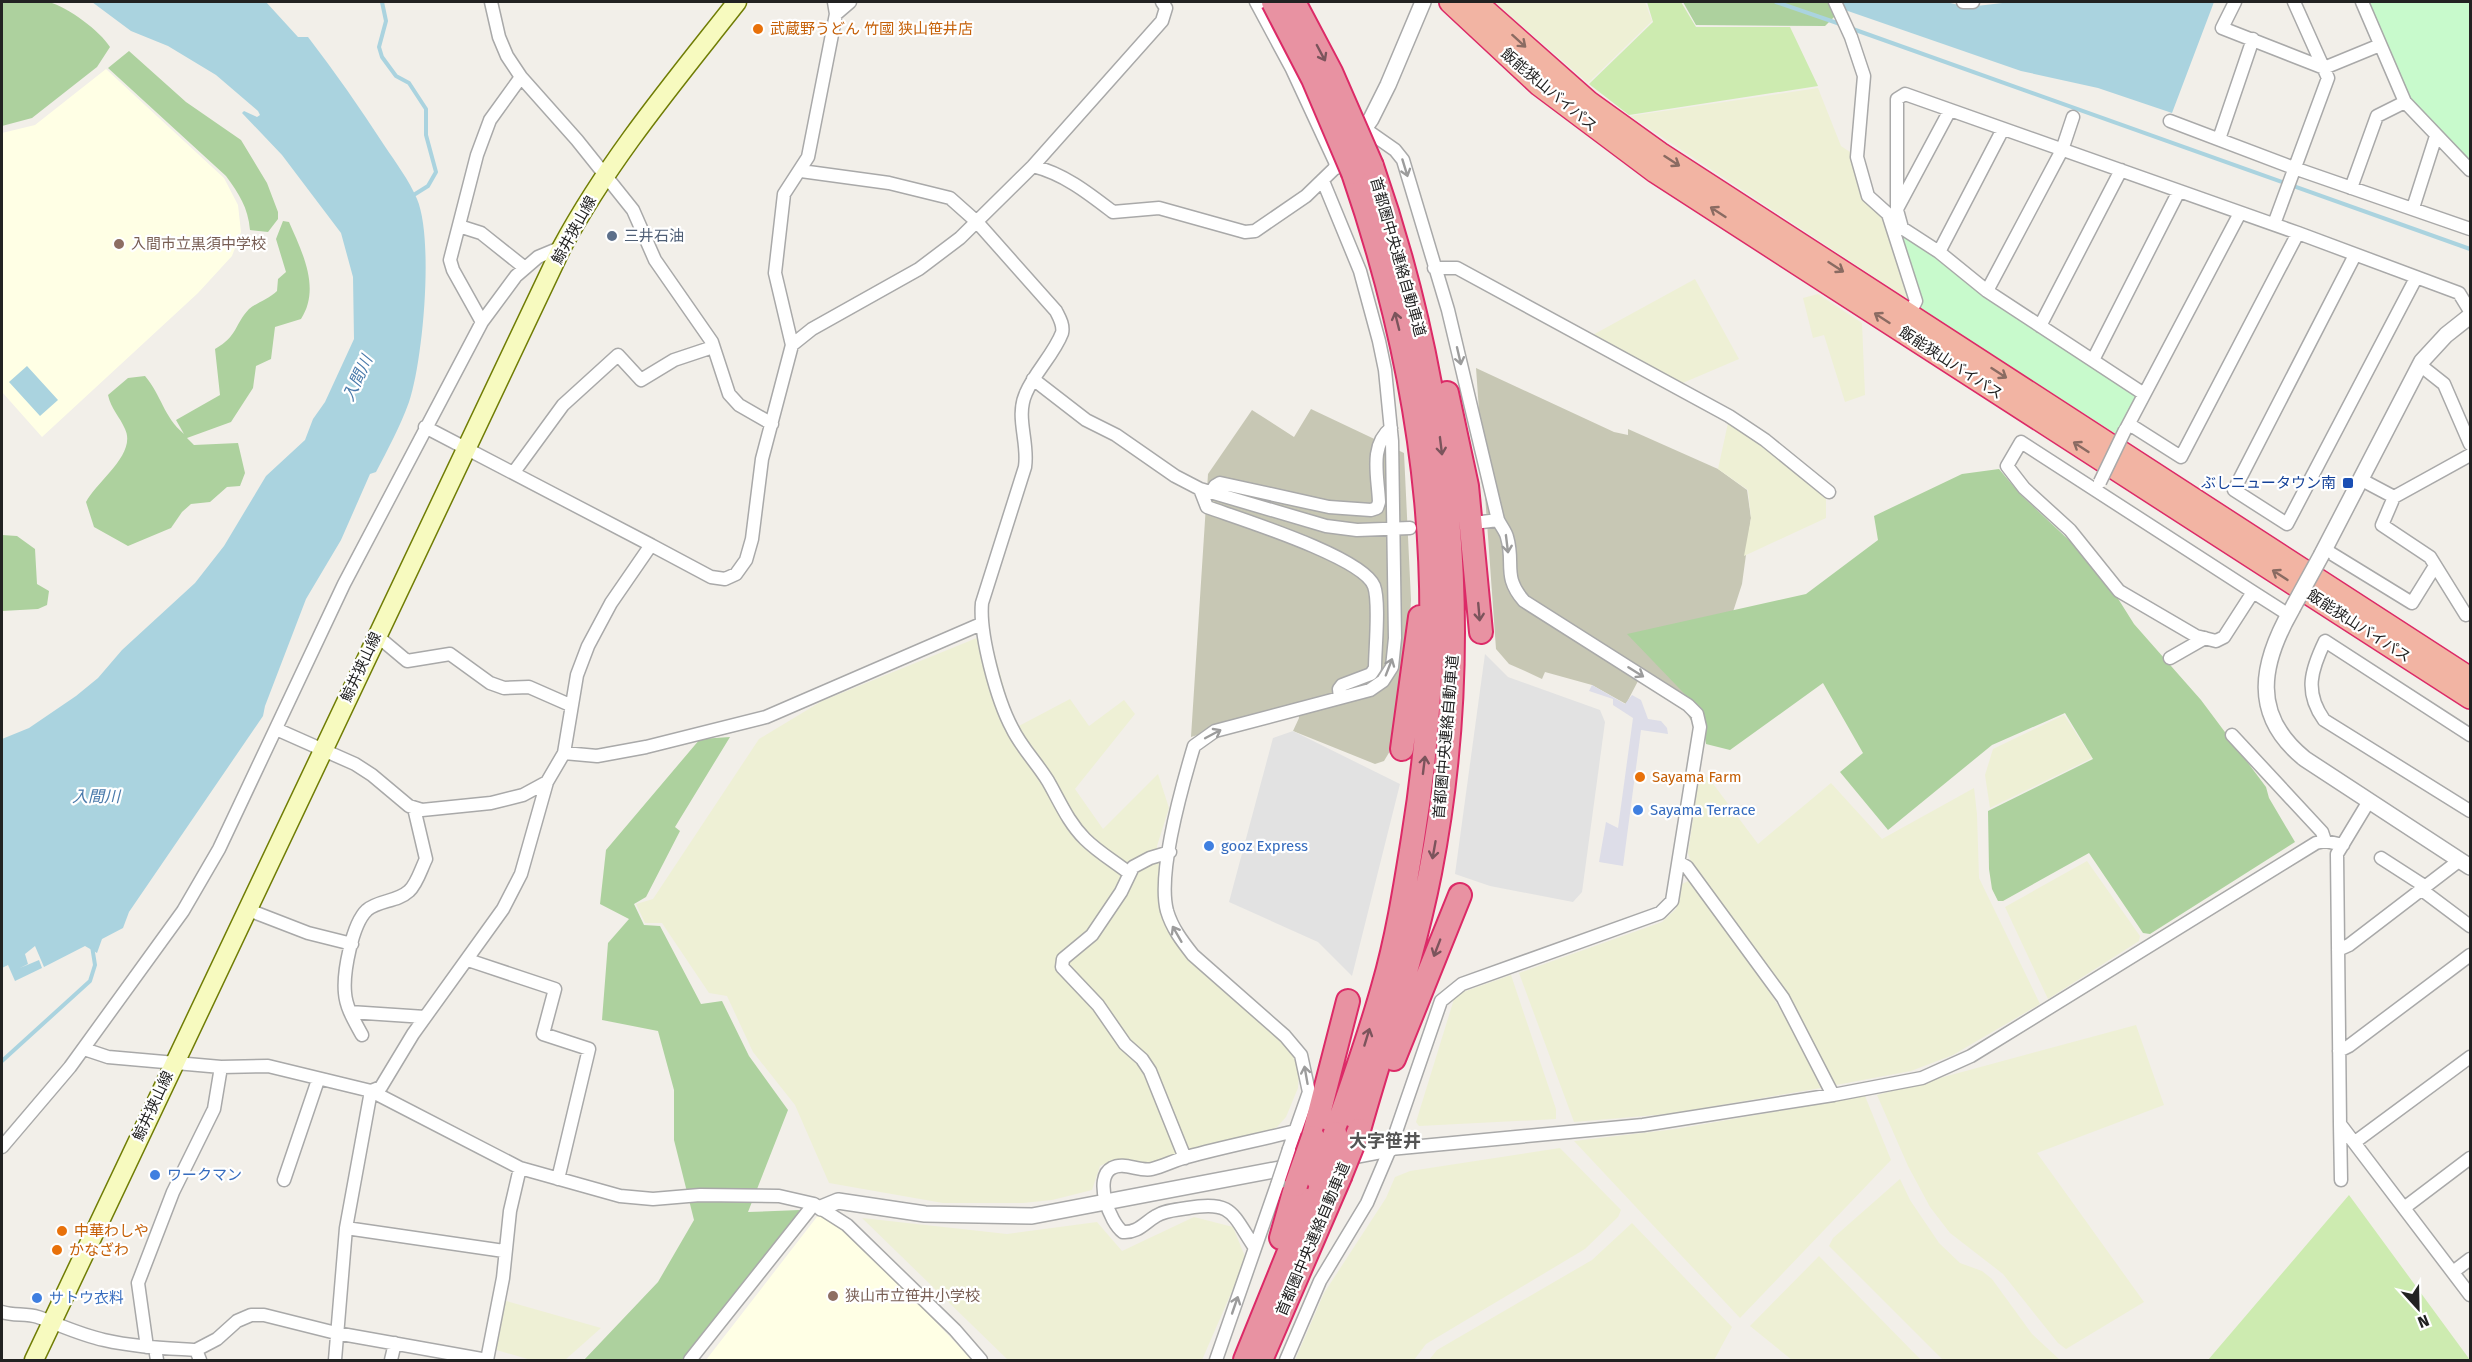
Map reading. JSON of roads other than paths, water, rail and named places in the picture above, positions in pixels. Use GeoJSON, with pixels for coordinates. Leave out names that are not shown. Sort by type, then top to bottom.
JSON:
{"type":"FeatureCollection","features":[{"type":"Feature","properties":{"kind":"highway","name":"首都圏中央連絡自動車道"},"geometry":{"type":"LineString","coordinates":[[1261,1360],[1359,1130],[1405,978],[1430,872],[1447,758],[1454,645],[1449,522],[1441,441],[1420,333],[1387,209],[1354,168],[1273,2]]}},
{"type":"Feature","properties":{"kind":"highway","name":"首都圏中央連絡自動車道"},"geometry":{"type":"LineString","coordinates":[[1245,1360],[1297,1184],[1335,1132],[1359,1065],[1388,965],[1408,869],[1425,758],[1433,635],[1428,513],[1419,435],[1400,332],[1354,168],[1331,72],[1294,2]]}},
{"type":"Feature","properties":{"kind":"highway","name":"飯能狭山バイパス"},"geometry":{"type":"LineString","coordinates":[[1450,2],[1539,86],[1655,172],[2470,698]]}},
{"type":"Feature","properties":{"kind":"highway","name":"飯能狭山バイパス"},"geometry":{"type":"LineString","coordinates":[[1476,2],[1598,108],[1660,153],[2470,678]]}},
{"type":"Feature","properties":{"kind":"highway"},"geometry":{"type":"LineString","coordinates":[[1387,209],[1425,312],[1448,397],[1467,486],[1481,632]]}},
{"type":"Feature","properties":{"kind":"highway"},"geometry":{"type":"LineString","coordinates":[[1402,749],[1416,660],[1421,598],[1419,435]]}},
{"type":"Feature","properties":{"kind":"highway"},"geometry":{"type":"LineString","coordinates":[[1359,1130],[1389,1070],[1460,895]]}},
{"type":"Feature","properties":{"kind":"highway"},"geometry":{"type":"LineString","coordinates":[[1297,1184],[1304,1134],[1348,1001]]}},
{"type":"Feature","properties":{"kind":"main road","name":"鯨井狭山線"},"geometry":{"type":"LineString","coordinates":[[34,1360],[562,247],[605,176],[642,123],[737,2]]}},
{"type":"Feature","properties":{"kind":"street"},"geometry":{"type":"LineString","coordinates":[[491,2],[499,37],[520,77],[633,210],[656,260],[713,346],[729,394],[739,405],[772,424]]}},
{"type":"Feature","properties":{"kind":"street"},"geometry":{"type":"LineString","coordinates":[[425,427],[466,446],[651,544],[688,567],[711,577],[725,579],[736,574],[746,560],[752,539],[762,459],[792,345],[775,273],[784,194],[808,157],[835,8],[850,2]]}},
{"type":"Feature","properties":{"kind":"street"},"geometry":{"type":"LineString","coordinates":[[792,345],[812,329],[919,269],[960,238],[1033,166],[1162,21],[1166,8],[1162,2]]}},
{"type":"Feature","properties":{"kind":"street"},"geometry":{"type":"LineString","coordinates":[[1256,2],[1292,69],[1354,168]]}},
{"type":"Feature","properties":{"kind":"street"},"geometry":{"type":"LineString","coordinates":[[1354,168],[1365,129],[1388,85],[1423,2]]}},
{"type":"Feature","properties":{"kind":"street"},"geometry":{"type":"LineString","coordinates":[[1835,2],[1850,34],[1864,76],[1857,157],[1868,196],[1888,214],[1916,301],[1910,315]]}},
{"type":"Feature","properties":{"kind":"street"},"geometry":{"type":"LineString","coordinates":[[1963,2],[1973,2]]}},
{"type":"Feature","properties":{"kind":"street"},"geometry":{"type":"LineString","coordinates":[[2235,2],[2222,28],[2324,68],[2380,45]]}},
{"type":"Feature","properties":{"kind":"street"},"geometry":{"type":"LineString","coordinates":[[2274,224],[2328,78],[2294,2]]}},
{"type":"Feature","properties":{"kind":"street"},"geometry":{"type":"LineString","coordinates":[[2362,2],[2405,102],[2470,170]]}},
{"type":"Feature","properties":{"kind":"street"},"geometry":{"type":"LineString","coordinates":[[2219,139],[2253,39]]}},
{"type":"Feature","properties":{"kind":"street"},"geometry":{"type":"LineString","coordinates":[[482,322],[453,270],[450,260],[477,155],[490,120],[520,77]]}},
{"type":"Feature","properties":{"kind":"street"},"geometry":{"type":"LineString","coordinates":[[2144,394],[1987,291],[1939,252],[1902,228],[1897,210],[1897,99],[1905,94],[2274,224],[2459,293],[2470,311]]}},
{"type":"Feature","properties":{"kind":"street"},"geometry":{"type":"LineString","coordinates":[[2351,188],[2377,116],[2405,102]]}},
{"type":"Feature","properties":{"kind":"street"},"geometry":{"type":"LineString","coordinates":[[1897,210],[1950,110]]}},
{"type":"Feature","properties":{"kind":"street"},"geometry":{"type":"LineString","coordinates":[[1987,291],[2062,150],[2073,117]]}},
{"type":"Feature","properties":{"kind":"street"},"geometry":{"type":"LineString","coordinates":[[2170,121],[2219,139],[2292,171],[2413,208],[2470,229]]}},
{"type":"Feature","properties":{"kind":"street"},"geometry":{"type":"LineString","coordinates":[[1286,1360],[1312,1297],[1367,1203],[1390,1149],[1441,1001],[1450,991],[1462,984],[1660,913],[1672,901],[1680,863],[1700,727],[1697,714],[1688,705],[1524,601],[1513,589],[1508,573],[1508,538],[1498,520],[1448,310],[1403,160],[1395,150],[1365,129]]}},
{"type":"Feature","properties":{"kind":"street"},"geometry":{"type":"LineString","coordinates":[[1939,252],[2004,129]]}},
{"type":"Feature","properties":{"kind":"street"},"geometry":{"type":"LineString","coordinates":[[2413,208],[2436,136]]}},
{"type":"Feature","properties":{"kind":"street"},"geometry":{"type":"LineString","coordinates":[[1033,166],[1065,177],[1113,212],[1160,208],[1245,232],[1255,231],[1306,196],[1323,181],[1354,168]]}},
{"type":"Feature","properties":{"kind":"street"},"geometry":{"type":"LineString","coordinates":[[2040,326],[2121,170]]}},
{"type":"Feature","properties":{"kind":"street"},"geometry":{"type":"LineString","coordinates":[[801,171],[890,183],[950,198],[977,222],[1056,311],[1061,321],[1062,332],[1033,379],[1020,411],[1027,457],[982,603],[981,624],[1011,728],[1048,781],[1067,818],[1086,839],[1129,873]]}},
{"type":"Feature","properties":{"kind":"street"},"geometry":{"type":"LineString","coordinates":[[1216,1360],[1256,1248],[1297,1184],[1289,1149],[1304,1134],[1309,1092],[1301,1055],[1285,1036],[1193,955],[1182,942],[1167,909],[1164,879],[1194,746],[1215,731],[1370,690],[1383,681],[1392,667],[1395,611],[1391,428],[1385,370],[1365,291],[1323,181]]}},
{"type":"Feature","properties":{"kind":"street"},"geometry":{"type":"LineString","coordinates":[[2092,360],[2179,191]]}},
{"type":"Feature","properties":{"kind":"street"},"geometry":{"type":"LineString","coordinates":[[2097,486],[2240,213]]}},
{"type":"Feature","properties":{"kind":"street"},"geometry":{"type":"LineString","coordinates":[[459,226],[481,233],[525,268]]}},
{"type":"Feature","properties":{"kind":"street"},"geometry":{"type":"LineString","coordinates":[[2127,427],[2181,457],[2298,233]]}},
{"type":"Feature","properties":{"kind":"street"},"geometry":{"type":"LineString","coordinates":[[2,1147],[84,1049],[204,878],[344,584],[482,322],[516,276],[538,257],[562,247]]}},
{"type":"Feature","properties":{"kind":"street"},"geometry":{"type":"LineString","coordinates":[[2355,255],[2234,490],[2287,524],[2416,278]]}},
{"type":"Feature","properties":{"kind":"street"},"geometry":{"type":"LineString","coordinates":[[1434,268],[1457,267],[1729,416],[1766,440],[1828,492]]}},
{"type":"Feature","properties":{"kind":"street"},"geometry":{"type":"LineString","coordinates":[[2338,950],[2349,945],[2424,889],[2465,864],[2295,751],[2286,741],[2272,717],[2266,691],[2266,668],[2290,612],[2420,365],[2446,334],[2470,316]]}},
{"type":"Feature","properties":{"kind":"street"},"geometry":{"type":"LineString","coordinates":[[514,472],[563,405],[618,355],[641,381],[674,360],[713,346]]}},
{"type":"Feature","properties":{"kind":"street"},"geometry":{"type":"LineString","coordinates":[[2420,365],[2444,384],[2470,444]]}},
{"type":"Feature","properties":{"kind":"street"},"geometry":{"type":"LineString","coordinates":[[1033,379],[1086,420],[1116,435],[1175,476],[1206,491],[1326,526],[1357,530],[1410,528]]}},
{"type":"Feature","properties":{"kind":"street"},"geometry":{"type":"LineString","coordinates":[[1206,491],[1220,483],[1329,507],[1371,510],[1377,508],[1379,502],[1376,449],[1382,435],[1391,428]]}},
{"type":"Feature","properties":{"kind":"street"},"geometry":{"type":"LineString","coordinates":[[2253,592],[2224,638],[2216,641],[2196,636],[2119,591],[2070,530],[2024,488],[2007,466],[2021,442],[2097,486],[2253,592],[2290,612]]}},
{"type":"Feature","properties":{"kind":"street"},"geometry":{"type":"LineString","coordinates":[[2466,615],[2423,551],[2382,525],[2394,497],[2470,455]]}},
{"type":"Feature","properties":{"kind":"street"},"geometry":{"type":"LineString","coordinates":[[2360,479],[2394,497]]}},
{"type":"Feature","properties":{"kind":"street"},"geometry":{"type":"LineString","coordinates":[[1206,491],[1207,507],[1333,554],[1369,575],[1375,590],[1374,668],[1371,674],[1342,685],[1340,698]]}},
{"type":"Feature","properties":{"kind":"street"},"geometry":{"type":"LineString","coordinates":[[1482,522],[1498,520]]}},
{"type":"Feature","properties":{"kind":"street"},"geometry":{"type":"LineString","coordinates":[[371,1091],[381,1087],[425,1017],[503,909],[521,874],[548,782],[564,753],[570,705],[577,675],[588,646],[611,603],[651,544]]}},
{"type":"Feature","properties":{"kind":"street"},"geometry":{"type":"LineString","coordinates":[[2323,551],[2412,603],[2435,566]]}},
{"type":"Feature","properties":{"kind":"street"},"geometry":{"type":"LineString","coordinates":[[564,753],[597,756],[636,749],[766,717],[981,624]]}},
{"type":"Feature","properties":{"kind":"street"},"geometry":{"type":"LineString","coordinates":[[376,635],[407,661],[450,654],[490,683],[504,688],[529,687],[570,705]]}},
{"type":"Feature","properties":{"kind":"street"},"geometry":{"type":"LineString","coordinates":[[2170,658],[2205,638]]}},
{"type":"Feature","properties":{"kind":"street"},"geometry":{"type":"LineString","coordinates":[[2470,735],[2325,641],[2314,664],[2311,688],[2317,709],[2324,720],[2470,811]]}},
{"type":"Feature","properties":{"kind":"street"},"geometry":{"type":"LineString","coordinates":[[276,729],[355,764],[414,808],[445,810],[491,803],[523,795],[548,782]]}},
{"type":"Feature","properties":{"kind":"street"},"geometry":{"type":"LineString","coordinates":[[2232,735],[2322,832],[2325,841]]}},
{"type":"Feature","properties":{"kind":"street"},"geometry":{"type":"LineString","coordinates":[[2341,1180],[2337,854],[2369,801]]}},
{"type":"Feature","properties":{"kind":"street"},"geometry":{"type":"LineString","coordinates":[[362,1035],[345,994],[345,976],[352,944],[359,920],[367,910],[410,890],[426,859],[414,808]]}},
{"type":"Feature","properties":{"kind":"street"},"geometry":{"type":"LineString","coordinates":[[690,1360],[817,1206],[838,1201],[936,1215],[1032,1216],[1390,1149],[1643,1125],[1833,1095],[1922,1078],[1954,1066],[2316,843],[2325,841],[2343,845]]}},
{"type":"Feature","properties":{"kind":"street"},"geometry":{"type":"LineString","coordinates":[[1170,852],[1150,858],[1133,867],[1121,892],[1092,935],[1063,959],[1062,967],[1098,1005],[1125,1044],[1142,1059],[1150,1071],[1185,1158]]}},
{"type":"Feature","properties":{"kind":"street"},"geometry":{"type":"LineString","coordinates":[[2381,858],[2470,926]]}},
{"type":"Feature","properties":{"kind":"street"},"geometry":{"type":"LineString","coordinates":[[1680,863],[1687,867],[1783,998],[1833,1095]]}},
{"type":"Feature","properties":{"kind":"street"},"geometry":{"type":"LineString","coordinates":[[246,909],[308,933],[352,944]]}},
{"type":"Feature","properties":{"kind":"street"},"geometry":{"type":"LineString","coordinates":[[2339,1051],[2349,1046],[2470,955]]}},
{"type":"Feature","properties":{"kind":"street"},"geometry":{"type":"LineString","coordinates":[[468,960],[555,989],[543,1034],[589,1049],[558,1179]]}},
{"type":"Feature","properties":{"kind":"street"},"geometry":{"type":"LineString","coordinates":[[351,1012],[425,1017]]}},
{"type":"Feature","properties":{"kind":"street"},"geometry":{"type":"LineString","coordinates":[[84,1049],[108,1057],[175,1061],[221,1067],[268,1066],[318,1080],[371,1091],[520,1168],[631,1197],[653,1199],[700,1196],[779,1196],[817,1206],[847,1225],[955,1330],[981,1360]]}},
{"type":"Feature","properties":{"kind":"street"},"geometry":{"type":"LineString","coordinates":[[2355,1143],[2470,1057]]}},
{"type":"Feature","properties":{"kind":"street"},"geometry":{"type":"LineString","coordinates":[[153,1352],[138,1283],[173,1192],[214,1109],[221,1067]]}},
{"type":"Feature","properties":{"kind":"street"},"geometry":{"type":"LineString","coordinates":[[284,1180],[318,1080]]}},
{"type":"Feature","properties":{"kind":"street"},"geometry":{"type":"LineString","coordinates":[[335,1360],[346,1228],[371,1091]]}},
{"type":"Feature","properties":{"kind":"street"},"geometry":{"type":"LineString","coordinates":[[2340,1124],[2470,1295]]}},
{"type":"Feature","properties":{"kind":"street"},"geometry":{"type":"LineString","coordinates":[[1256,1248],[1231,1213],[1222,1206],[1211,1204],[1167,1212],[1131,1233],[1123,1233],[1112,1221],[1106,1201],[1103,1182],[1106,1172],[1113,1167],[1151,1169],[1185,1158],[1304,1134]]}},
{"type":"Feature","properties":{"kind":"street"},"geometry":{"type":"LineString","coordinates":[[2404,1208],[2470,1158]]}},
{"type":"Feature","properties":{"kind":"street"},"geometry":{"type":"LineString","coordinates":[[2,1312],[13,1316],[36,1316],[51,1324],[103,1340],[153,1352],[198,1355],[237,1320],[251,1315],[264,1315],[336,1333],[487,1360],[503,1278],[504,1251],[510,1211],[520,1168]]}},
{"type":"Feature","properties":{"kind":"street"},"geometry":{"type":"LineString","coordinates":[[346,1228],[504,1251]]}},
{"type":"Feature","properties":{"kind":"street"},"geometry":{"type":"LineString","coordinates":[[2453,1272],[2470,1259]]}},
{"type":"Feature","properties":{"kind":"street"},"geometry":{"type":"LineString","coordinates":[[391,1360],[395,1343]]}},
{"type":"Feature","properties":{"kind":"water","name":"入間川"},"geometry":{"type":"Polygon","coordinates":[[[92,2],[266,2],[298,37],[308,37],[366,117],[417,199],[425,242],[425,300],[419,359],[409,402],[376,472],[370,474],[341,540],[306,599],[263,716],[129,912],[123,928],[102,939],[97,953],[85,946],[44,967],[35,946],[25,954],[28,964],[20,968],[39,960],[42,968],[15,981],[8,965],[2,968],[2,739],[29,728],[76,696],[98,678],[122,650],[195,583],[224,546],[266,476],[305,440],[313,419],[325,402],[354,339],[353,277],[341,233],[282,155],[242,113],[244,111],[257,117],[260,115],[258,111],[216,75],[168,46],[131,31],[92,2]]]}},
{"type":"Feature","properties":{"kind":"water"},"geometry":{"type":"Polygon","coordinates":[[[1840,2],[1946,2],[1968,7],[2011,2],[2214,2],[2172,113],[2098,88],[2021,71],[1845,10],[1840,2]]]}},
{"type":"Feature","properties":{"kind":"water"},"geometry":{"type":"Polygon","coordinates":[[[27,366],[58,400],[40,416],[9,382],[27,366]]]}},
{"type":"Feature","properties":{"kind":"waterway"},"geometry":{"type":"LineString","coordinates":[[382,2],[386,21],[379,47],[382,57],[396,76],[409,83],[426,109],[426,135],[436,172],[428,186],[412,196]]}},
{"type":"Feature","properties":{"kind":"waterway"},"geometry":{"type":"LineString","coordinates":[[1776,2],[1843,25]]}},
{"type":"Feature","properties":{"kind":"waterway"},"geometry":{"type":"LineString","coordinates":[[1850,28],[2470,249]]}},
{"type":"Feature","properties":{"kind":"waterway"},"geometry":{"type":"LineString","coordinates":[[2,1061],[90,981],[95,965],[92,946]]}},
{"type":"Feature","properties":{"kind":"place","name":"武蔵野うどん 竹國 狭山笹井店"},"geometry":{"type":"Point","coordinates":[758,29]}},
{"type":"Feature","properties":{"kind":"place","name":"三井石油"},"geometry":{"type":"Point","coordinates":[612,236]}},
{"type":"Feature","properties":{"kind":"place","name":"入間市立黒須中学校"},"geometry":{"type":"Point","coordinates":[119,244]}},
{"type":"Feature","properties":{"kind":"place","name":"ぶしニュータウン南"},"geometry":{"type":"Point","coordinates":[2348,483]}},
{"type":"Feature","properties":{"kind":"place","name":"Sayama Farm"},"geometry":{"type":"Point","coordinates":[1640,777]}},
{"type":"Feature","properties":{"kind":"place","name":"Sayama Terrace"},"geometry":{"type":"Point","coordinates":[1638,810]}},
{"type":"Feature","properties":{"kind":"place","name":"gooz Express"},"geometry":{"type":"Point","coordinates":[1209,846]}},
{"type":"Feature","properties":{"kind":"place","name":"ワークマン"},"geometry":{"type":"Point","coordinates":[155,1175]}},
{"type":"Feature","properties":{"kind":"place","name":"中華わしや"},"geometry":{"type":"Point","coordinates":[62,1231]}},
{"type":"Feature","properties":{"kind":"place","name":"かなざわ"},"geometry":{"type":"Point","coordinates":[57,1250]}},
{"type":"Feature","properties":{"kind":"place","name":"狭山市立笹井小学校"},"geometry":{"type":"Point","coordinates":[833,1296]}},
{"type":"Feature","properties":{"kind":"place","name":"サトウ衣料"},"geometry":{"type":"Point","coordinates":[37,1298]}},
{"type":"Feature","properties":{"kind":"district","name":"大字笹井"},"geometry":{"type":"Point","coordinates":[1385,1141]}}]}
